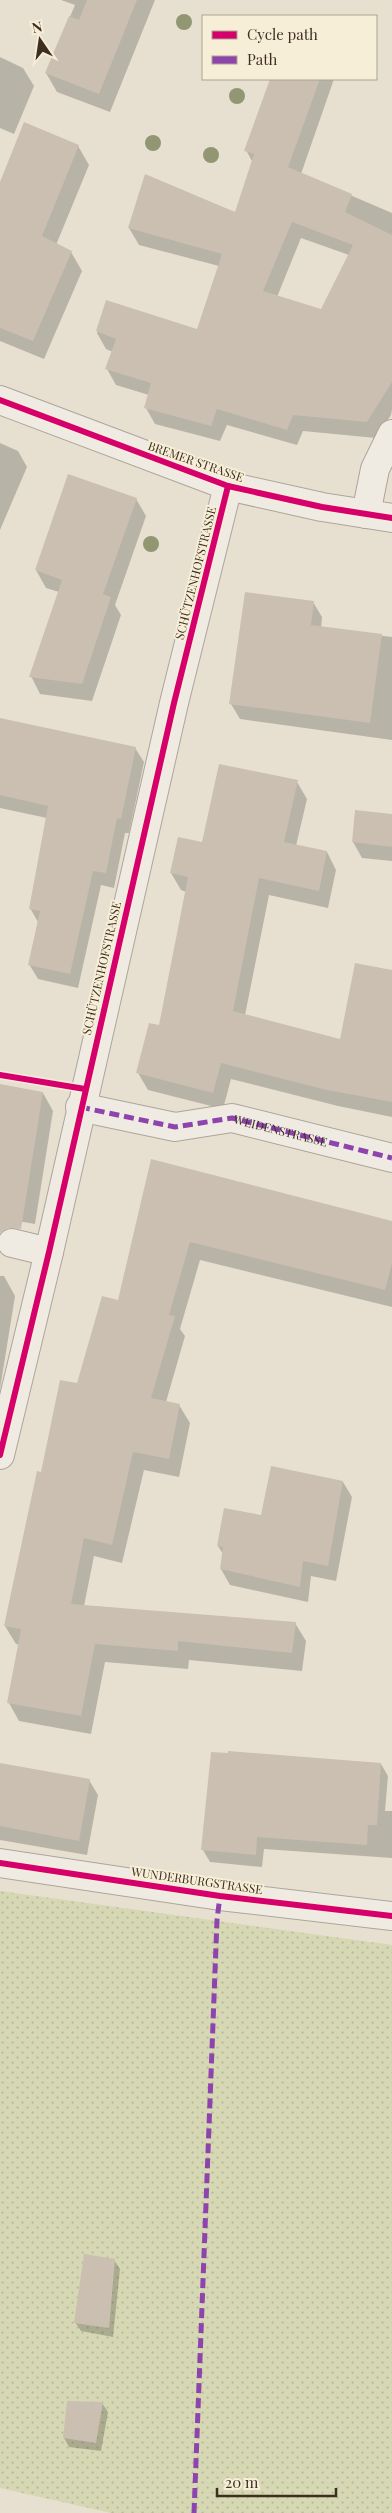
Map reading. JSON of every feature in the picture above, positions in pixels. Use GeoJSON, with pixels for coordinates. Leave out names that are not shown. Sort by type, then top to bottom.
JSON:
{"type":"FeatureCollection","features":[{"type":"Feature","properties":{"kind":"street","name":"BREMER STRASSE"},"geometry":{"type":"LineString","coordinates":[[0,400],[228,486],[322,507],[379,516]]}},
{"type":"Feature","properties":{"kind":"street"},"geometry":{"type":"LineString","coordinates":[[379,516],[375,469],[392,434]]}},
{"type":"Feature","properties":{"kind":"street","name":"SCHÜTZENHOFSTRASSE"},"geometry":{"type":"LineString","coordinates":[[0,1455],[4,1419],[49,1252],[80,1107],[174,703],[228,486]]}},
{"type":"Feature","properties":{"kind":"street","name":"WEIDENSTRASSE"},"geometry":{"type":"LineString","coordinates":[[80,1107],[175,1127],[232,1118],[392,1158]]}},
{"type":"Feature","properties":{"kind":"street"},"geometry":{"type":"LineString","coordinates":[[12,1243],[49,1252]]}},
{"type":"Feature","properties":{"kind":"street","name":"WUNDERBURGSTRASSE"},"geometry":{"type":"LineString","coordinates":[[0,1863],[220,1896],[392,1916]]}},
{"type":"Feature","properties":{"kind":"green space"},"geometry":{"type":"Polygon","coordinates":[[[0,1891],[392,1945],[392,2513],[111,2513],[0,2488],[0,1891]]]}},
{"type":"Feature","properties":{"kind":"building"},"geometry":{"type":"Polygon","coordinates":[[[87,0],[137,0],[99,94],[45,73],[69,16],[79,20],[87,0]]]}},
{"type":"Feature","properties":{"kind":"building"},"geometry":{"type":"Polygon","coordinates":[[[270,80],[320,80],[288,167],[352,194],[345,212],[392,235],[392,382],[367,422],[293,415],[287,430],[217,409],[211,426],[144,408],[151,383],[105,369],[116,339],[96,331],[106,300],[197,329],[222,254],[128,228],[145,174],[235,212],[254,154],[244,151],[270,80]],[[292,222],[263,291],[321,309],[353,245],[292,222]]]}},
{"type":"Feature","properties":{"kind":"building"},"geometry":{"type":"Polygon","coordinates":[[[24,122],[79,145],[42,236],[72,251],[33,341],[0,328],[0,182],[24,122]]]}},
{"type":"Feature","properties":{"kind":"building"},"geometry":{"type":"Polygon","coordinates":[[[68,474],[137,498],[103,594],[111,597],[82,684],[29,677],[62,580],[35,570],[68,474]]]}},
{"type":"Feature","properties":{"kind":"building"},"geometry":{"type":"Polygon","coordinates":[[[245,592],[314,601],[311,625],[382,634],[370,723],[229,704],[245,592]]]}},
{"type":"Feature","properties":{"kind":"building"},"geometry":{"type":"Polygon","coordinates":[[[0,718],[136,747],[121,819],[117,818],[106,873],[93,871],[70,974],[28,965],[40,911],[29,909],[48,806],[0,795],[0,718]]]}},
{"type":"Feature","properties":{"kind":"building"},"geometry":{"type":"Polygon","coordinates":[[[219,764],[298,780],[284,842],[327,851],[319,891],[259,878],[233,1011],[340,1039],[355,963],[392,970],[392,1102],[327,1090],[221,1063],[213,1093],[136,1073],[149,1023],[159,1025],[188,877],[170,873],[178,837],[202,842],[219,764]]]}},
{"type":"Feature","properties":{"kind":"building"},"geometry":{"type":"Polygon","coordinates":[[[355,810],[392,814],[392,847],[352,842],[355,810]]]}},
{"type":"Feature","properties":{"kind":"building"},"geometry":{"type":"Polygon","coordinates":[[[0,1084],[43,1092],[21,1229],[8,1228],[0,1233],[0,1084]]]}},
{"type":"Feature","properties":{"kind":"building"},"geometry":{"type":"Polygon","coordinates":[[[151,1159],[392,1221],[392,1263],[385,1290],[190,1242],[169,1315],[175,1316],[151,1398],[180,1404],[169,1459],[133,1452],[112,1545],[84,1538],[71,1604],[296,1622],[292,1653],[178,1641],[178,1651],[95,1644],[81,1716],[7,1703],[21,1629],[4,1626],[37,1471],[41,1472],[60,1380],[77,1383],[102,1296],[118,1300],[151,1159]]]}},
{"type":"Feature","properties":{"kind":"building"},"geometry":{"type":"Polygon","coordinates":[[[271,1466],[343,1481],[328,1566],[303,1561],[300,1587],[220,1569],[223,1547],[217,1546],[224,1508],[261,1515],[271,1466]]]}},
{"type":"Feature","properties":{"kind":"building"},"geometry":{"type":"Polygon","coordinates":[[[228,1751],[381,1763],[377,1825],[368,1825],[367,1845],[257,1837],[256,1855],[201,1850],[211,1752],[228,1753],[228,1751]]]}},
{"type":"Feature","properties":{"kind":"building"},"geometry":{"type":"Polygon","coordinates":[[[0,1763],[90,1779],[79,1841],[0,1826],[0,1763]]]}},
{"type":"Feature","properties":{"kind":"building"},"geometry":{"type":"Polygon","coordinates":[[[84,2254],[115,2259],[109,2328],[74,2323],[84,2254]]]}},
{"type":"Feature","properties":{"kind":"building"},"geometry":{"type":"Polygon","coordinates":[[[67,2401],[103,2402],[96,2443],[63,2438],[67,2401]]]}},
{"type":"Feature","properties":{"kind":"marked path"},"geometry":{"type":"LineString","coordinates":[[80,1107],[175,1127],[232,1118],[392,1158]]}},
{"type":"Feature","properties":{"kind":"marked path"},"geometry":{"type":"LineString","coordinates":[[194,2513],[217,1920],[220,1896]]}},
{"type":"Feature","properties":{"kind":"cycle path"},"geometry":{"type":"LineString","coordinates":[[0,400],[228,486],[322,507],[392,518]]}},
{"type":"Feature","properties":{"kind":"cycle path"},"geometry":{"type":"LineString","coordinates":[[0,1455],[49,1252],[174,703],[228,486]]}},
{"type":"Feature","properties":{"kind":"cycle path"},"geometry":{"type":"LineString","coordinates":[[0,1075],[85,1089]]}},
{"type":"Feature","properties":{"kind":"cycle path"},"geometry":{"type":"LineString","coordinates":[[0,1863],[220,1896],[392,1916]]}}]}
